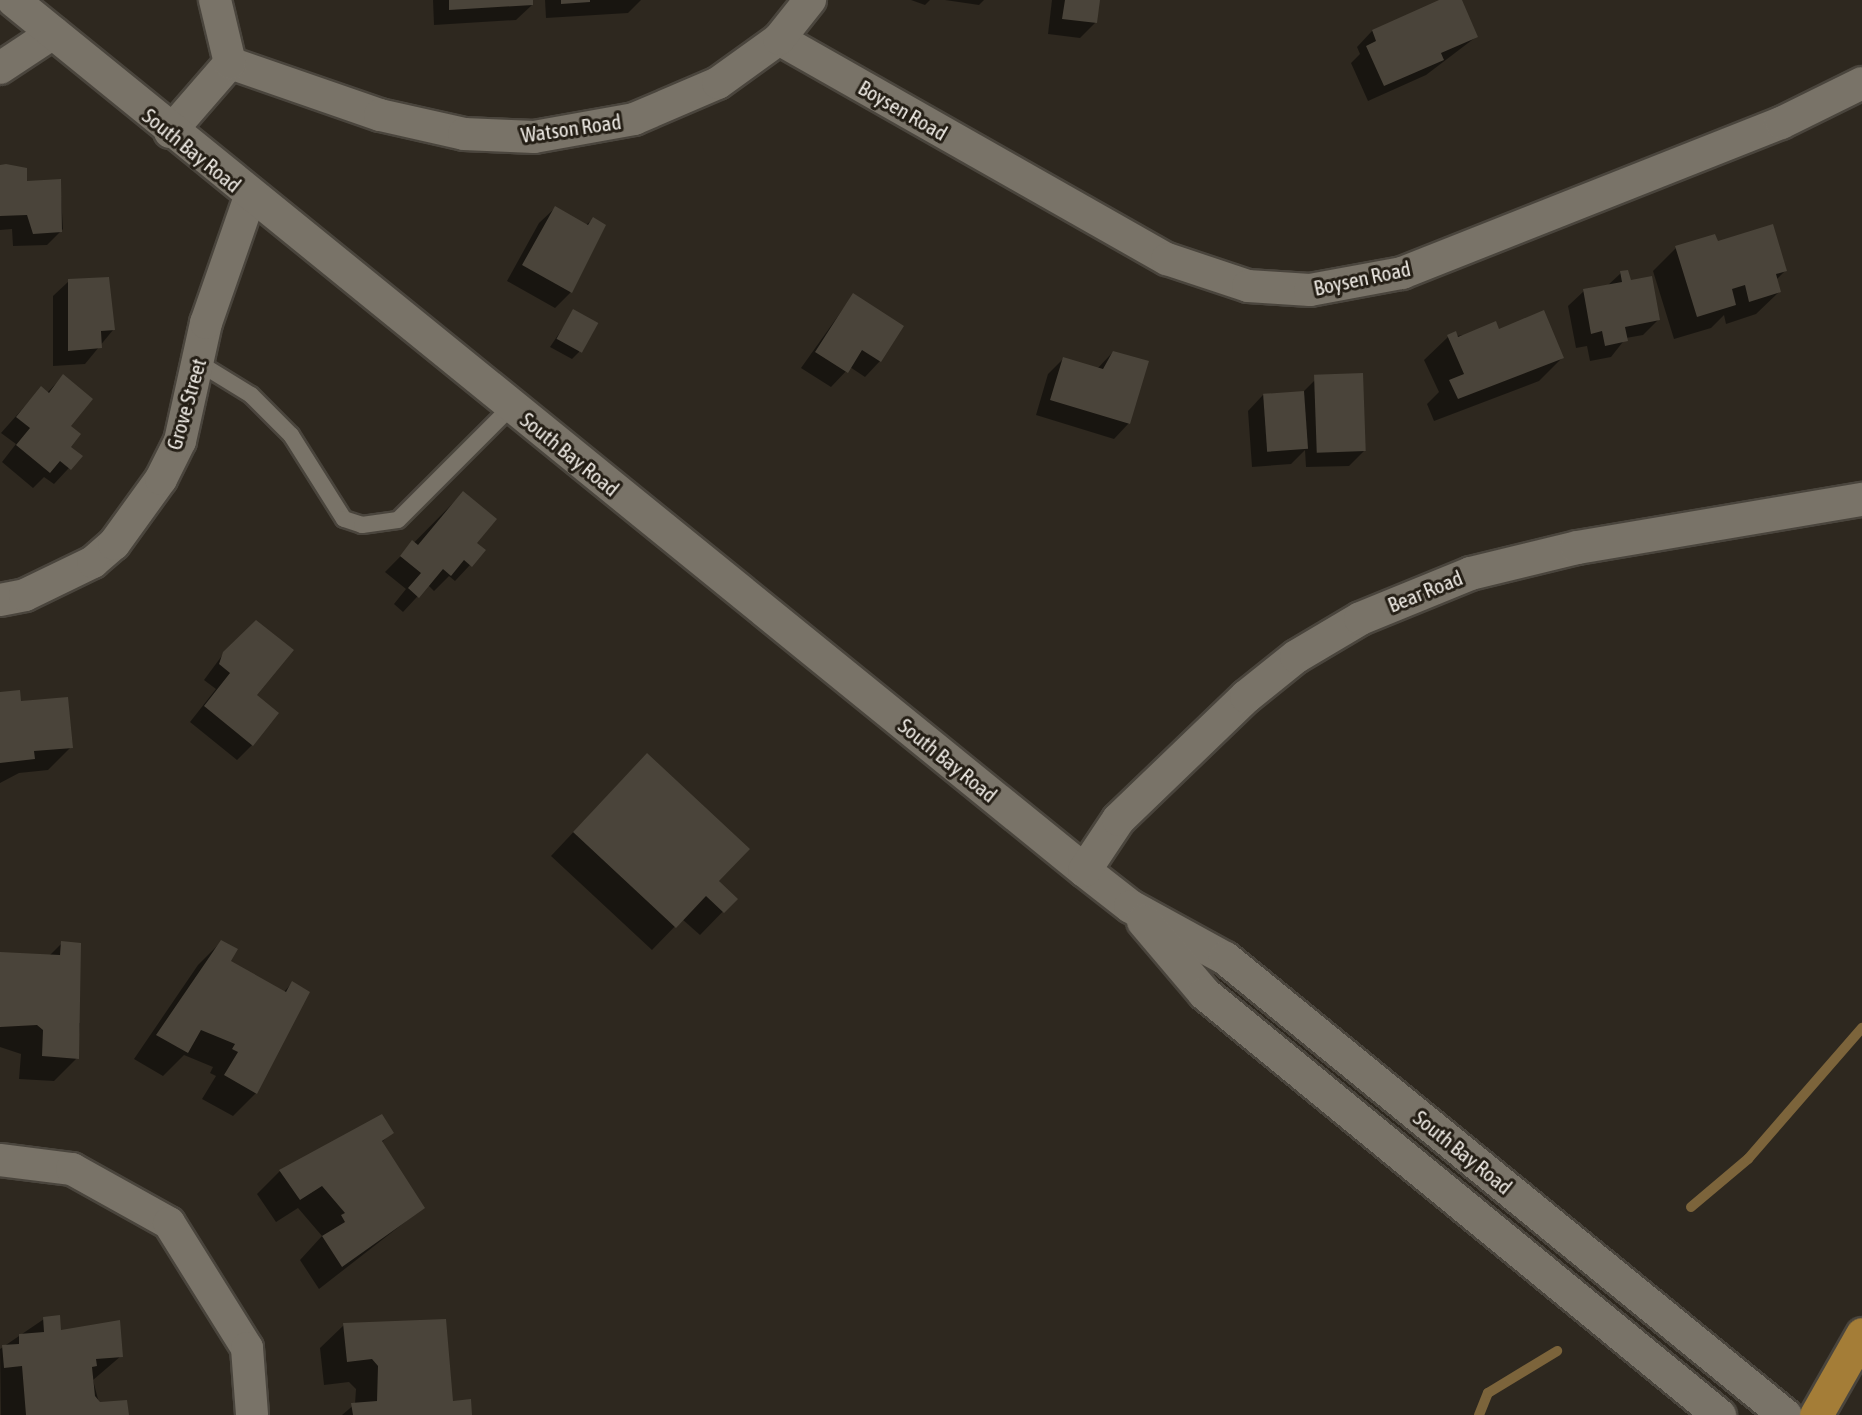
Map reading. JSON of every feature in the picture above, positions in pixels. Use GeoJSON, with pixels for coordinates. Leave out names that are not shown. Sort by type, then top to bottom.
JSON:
{"type":"FeatureCollection","features":[{"type":"Feature","properties":{"kind":"highway"},"geometry":{"type":"LineString","coordinates":[[1816,1415],[1861,1336]]}},
{"type":"Feature","properties":{"kind":"street","name":"South Bay Road"},"geometry":{"type":"LineString","coordinates":[[13,0],[250,197],[1084,870],[1130,906],[1226,958],[1785,1415]]}},
{"type":"Feature","properties":{"kind":"street"},"geometry":{"type":"LineString","coordinates":[[170,132],[230,63],[215,0]]}},
{"type":"Feature","properties":{"kind":"street","name":"Watson Road"},"geometry":{"type":"LineString","coordinates":[[230,63],[380,115],[464,134],[534,138],[634,118],[718,83],[779,39],[810,0]]}},
{"type":"Feature","properties":{"kind":"street"},"geometry":{"type":"LineString","coordinates":[[0,68],[53,33]]}},
{"type":"Feature","properties":{"kind":"street","name":"Boysen Road"},"geometry":{"type":"LineString","coordinates":[[779,39],[1167,259],[1248,286],[1310,290],[1402,273],[1781,123],[1862,83]]}},
{"type":"Feature","properties":{"kind":"street","name":"Grove Street"},"geometry":{"type":"LineString","coordinates":[[0,600],[25,595],[93,562],[114,544],[161,479],[180,441],[206,323],[250,197]]}},
{"type":"Feature","properties":{"kind":"street","name":"Bear Road"},"geometry":{"type":"LineString","coordinates":[[1084,870],[1118,819],[1246,696],[1296,656],[1360,618],[1470,573],[1567,549],[1862,499]]}},
{"type":"Feature","properties":{"kind":"street","name":"South Bay Road"},"geometry":{"type":"LineString","coordinates":[[1130,906],[1204,993],[1719,1415]]}},
{"type":"Feature","properties":{"kind":"street"},"geometry":{"type":"LineString","coordinates":[[0,1160],[72,1169],[169,1223],[247,1348],[252,1415]]}},
{"type":"Feature","properties":{"kind":"lane"},"geometry":{"type":"LineString","coordinates":[[199,363],[251,395],[291,435],[344,519],[362,525],[398,520],[512,407]]}},
{"type":"Feature","properties":{"kind":"building"},"geometry":{"type":"Polygon","coordinates":[[[449,0],[533,0],[533,5],[449,10],[449,0]]]}},
{"type":"Feature","properties":{"kind":"building"},"geometry":{"type":"Polygon","coordinates":[[[561,0],[590,0],[590,2],[561,4],[561,0]]]}},
{"type":"Feature","properties":{"kind":"building"},"geometry":{"type":"Polygon","coordinates":[[[1065,0],[1100,0],[1097,23],[1062,19],[1065,0]]]}},
{"type":"Feature","properties":{"kind":"building"},"geometry":{"type":"Polygon","coordinates":[[[1439,0],[1462,0],[1478,37],[1441,53],[1444,60],[1384,86],[1366,46],[1376,41],[1372,30],[1439,0]]]}},
{"type":"Feature","properties":{"kind":"building"},"geometry":{"type":"Polygon","coordinates":[[[0,165],[27,168],[27,181],[61,179],[62,232],[33,234],[27,215],[0,216],[0,165]]]}},
{"type":"Feature","properties":{"kind":"building"},"geometry":{"type":"Polygon","coordinates":[[[555,206],[588,225],[593,217],[606,225],[572,293],[522,265],[555,206]]]}},
{"type":"Feature","properties":{"kind":"building"},"geometry":{"type":"Polygon","coordinates":[[[1773,224],[1787,271],[1776,274],[1781,292],[1749,302],[1745,285],[1732,289],[1736,305],[1697,317],[1675,246],[1715,234],[1718,241],[1773,224]]]}},
{"type":"Feature","properties":{"kind":"building"},"geometry":{"type":"Polygon","coordinates":[[[1628,270],[1631,280],[1652,276],[1660,320],[1625,327],[1628,341],[1605,346],[1602,331],[1591,334],[1583,289],[1622,282],[1620,271],[1628,270]]]}},
{"type":"Feature","properties":{"kind":"building"},"geometry":{"type":"Polygon","coordinates":[[[109,277],[115,330],[101,331],[102,348],[68,351],[68,279],[109,277]]]}},
{"type":"Feature","properties":{"kind":"building"},"geometry":{"type":"Polygon","coordinates":[[[853,293],[904,326],[881,362],[862,350],[848,373],[815,352],[853,293]]]}},
{"type":"Feature","properties":{"kind":"building"},"geometry":{"type":"Polygon","coordinates":[[[573,309],[598,323],[582,353],[557,339],[573,309]]]}},
{"type":"Feature","properties":{"kind":"building"},"geometry":{"type":"Polygon","coordinates":[[[1544,310],[1564,358],[1458,399],[1449,380],[1464,374],[1447,335],[1456,331],[1458,337],[1496,321],[1499,329],[1544,310]]]}},
{"type":"Feature","properties":{"kind":"building"},"geometry":{"type":"Polygon","coordinates":[[[1113,351],[1149,361],[1130,424],[1050,400],[1063,357],[1103,369],[1113,351]]]}},
{"type":"Feature","properties":{"kind":"building"},"geometry":{"type":"Polygon","coordinates":[[[1363,373],[1366,451],[1317,453],[1314,375],[1363,373]]]}},
{"type":"Feature","properties":{"kind":"building"},"geometry":{"type":"Polygon","coordinates":[[[63,374],[93,399],[71,426],[81,434],[71,447],[83,456],[71,470],[60,461],[50,473],[16,445],[30,428],[16,417],[41,386],[49,393],[63,374]]]}},
{"type":"Feature","properties":{"kind":"building"},"geometry":{"type":"Polygon","coordinates":[[[1304,391],[1308,449],[1267,452],[1263,394],[1304,391]]]}},
{"type":"Feature","properties":{"kind":"building"},"geometry":{"type":"Polygon","coordinates":[[[463,491],[497,519],[477,543],[486,550],[472,567],[464,560],[451,576],[443,569],[419,598],[408,588],[421,573],[400,556],[412,540],[418,545],[463,491]]]}},
{"type":"Feature","properties":{"kind":"building"},"geometry":{"type":"Polygon","coordinates":[[[256,620],[294,650],[257,695],[279,713],[253,746],[204,706],[230,673],[219,664],[223,652],[256,620]]]}},
{"type":"Feature","properties":{"kind":"building"},"geometry":{"type":"Polygon","coordinates":[[[20,690],[21,701],[68,697],[73,748],[34,751],[35,759],[0,763],[0,692],[20,690]]]}},
{"type":"Feature","properties":{"kind":"building"},"geometry":{"type":"Polygon","coordinates":[[[647,753],[750,849],[719,881],[738,899],[724,913],[706,896],[676,928],[573,832],[647,753]]]}},
{"type":"Feature","properties":{"kind":"building"},"geometry":{"type":"Polygon","coordinates":[[[221,940],[238,949],[231,961],[286,992],[292,981],[310,992],[257,1094],[224,1075],[238,1052],[232,1049],[235,1044],[201,1030],[188,1053],[156,1035],[221,940]]]}},
{"type":"Feature","properties":{"kind":"building"},"geometry":{"type":"Polygon","coordinates":[[[61,941],[81,943],[79,1059],[42,1056],[43,1030],[37,1025],[0,1027],[0,952],[60,955],[61,941]]]}},
{"type":"Feature","properties":{"kind":"building"},"geometry":{"type":"Polygon","coordinates":[[[382,1114],[394,1133],[382,1141],[425,1208],[342,1267],[322,1236],[345,1222],[341,1215],[345,1213],[322,1186],[300,1200],[279,1170],[382,1114]]]}},
{"type":"Feature","properties":{"kind":"building"},"geometry":{"type":"Polygon","coordinates":[[[60,1315],[61,1330],[120,1320],[123,1357],[96,1359],[97,1366],[92,1367],[95,1396],[100,1402],[127,1400],[129,1415],[26,1415],[22,1366],[4,1368],[2,1345],[19,1344],[19,1334],[44,1332],[43,1317],[60,1315]]]}},
{"type":"Feature","properties":{"kind":"building"},"geometry":{"type":"Polygon","coordinates":[[[446,1319],[453,1401],[471,1399],[472,1415],[353,1415],[351,1403],[377,1401],[378,1366],[372,1359],[347,1362],[343,1323],[446,1319]]]}},
{"type":"Feature","properties":{"kind":"waterway"},"geometry":{"type":"LineString","coordinates":[[1691,1207],[1748,1159],[1862,1028]]}},
{"type":"Feature","properties":{"kind":"waterway"},"geometry":{"type":"LineString","coordinates":[[1479,1415],[1488,1393],[1557,1351]]}}]}
